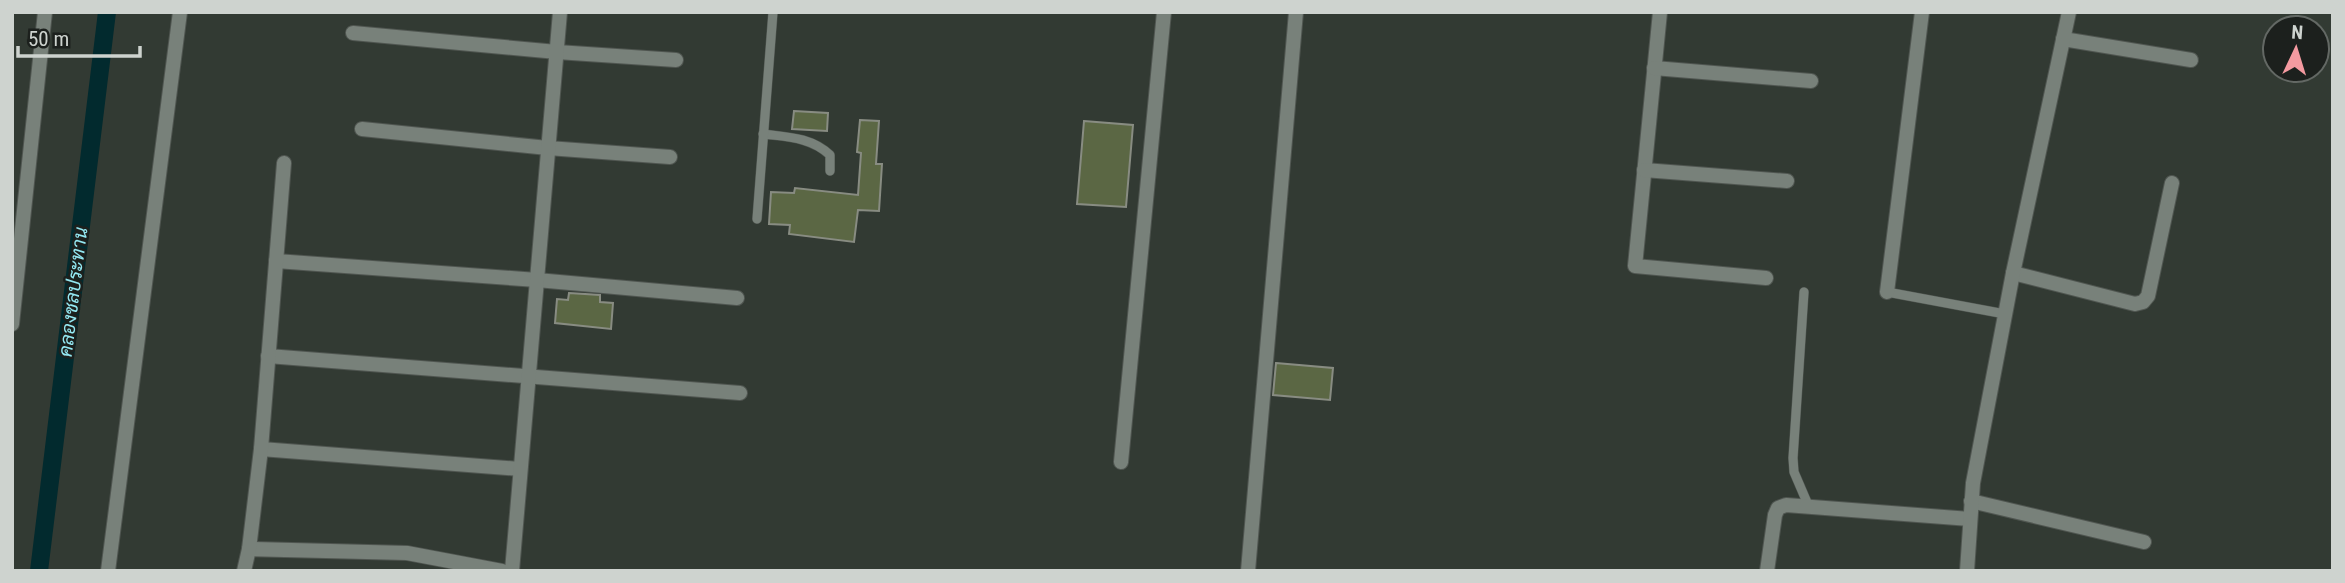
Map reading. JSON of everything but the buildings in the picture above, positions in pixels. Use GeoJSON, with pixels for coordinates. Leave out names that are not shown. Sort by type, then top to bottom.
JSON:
{"type":"FeatureCollection","features":[{"type":"Feature","properties":{"kind":"street"},"geometry":{"type":"LineString","coordinates":[[12,324],[45,12]]}},
{"type":"Feature","properties":{"kind":"street"},"geometry":{"type":"LineString","coordinates":[[108,571],[180,12]]}},
{"type":"Feature","properties":{"kind":"street"},"geometry":{"type":"LineString","coordinates":[[512,571],[560,12]]}},
{"type":"Feature","properties":{"kind":"street"},"geometry":{"type":"LineString","coordinates":[[1121,461],[1164,12]]}},
{"type":"Feature","properties":{"kind":"street"},"geometry":{"type":"LineString","coordinates":[[1248,571],[1296,12]]}},
{"type":"Feature","properties":{"kind":"street"},"geometry":{"type":"LineString","coordinates":[[1660,12],[1635,266],[1766,278]]}},
{"type":"Feature","properties":{"kind":"street"},"geometry":{"type":"LineString","coordinates":[[1887,292],[1922,12]]}},
{"type":"Feature","properties":{"kind":"street"},"geometry":{"type":"LineString","coordinates":[[1967,571],[1972,501],[2005,314],[2068,12]]}},
{"type":"Feature","properties":{"kind":"street"},"geometry":{"type":"LineString","coordinates":[[354,33],[676,60]]}},
{"type":"Feature","properties":{"kind":"street"},"geometry":{"type":"LineString","coordinates":[[2063,39],[2192,60]]}},
{"type":"Feature","properties":{"kind":"street"},"geometry":{"type":"LineString","coordinates":[[1654,68],[1811,80]]}},
{"type":"Feature","properties":{"kind":"street"},"geometry":{"type":"LineString","coordinates":[[362,129],[670,157]]}},
{"type":"Feature","properties":{"kind":"street"},"geometry":{"type":"LineString","coordinates":[[244,571],[261,449],[284,163]]}},
{"type":"Feature","properties":{"kind":"street"},"geometry":{"type":"LineString","coordinates":[[1644,170],[1787,181]]}},
{"type":"Feature","properties":{"kind":"street"},"geometry":{"type":"LineString","coordinates":[[2013,273],[2135,304],[2143,302],[2148,296],[2172,183]]}},
{"type":"Feature","properties":{"kind":"street"},"geometry":{"type":"LineString","coordinates":[[276,261],[537,279],[737,298]]}},
{"type":"Feature","properties":{"kind":"street"},"geometry":{"type":"LineString","coordinates":[[268,356],[740,393]]}},
{"type":"Feature","properties":{"kind":"street"},"geometry":{"type":"LineString","coordinates":[[261,449],[520,469]]}},
{"type":"Feature","properties":{"kind":"street"},"geometry":{"type":"LineString","coordinates":[[1972,501],[2144,541]]}},
{"type":"Feature","properties":{"kind":"street"},"geometry":{"type":"LineString","coordinates":[[1767,571],[1775,515],[1778,508],[1786,505],[1970,519]]}},
{"type":"Feature","properties":{"kind":"street"},"geometry":{"type":"LineString","coordinates":[[249,548],[407,553],[502,571]]}},
{"type":"Feature","properties":{"kind":"lane"},"geometry":{"type":"LineString","coordinates":[[757,219],[773,12]]}},
{"type":"Feature","properties":{"kind":"lane"},"geometry":{"type":"LineString","coordinates":[[763,134],[796,138],[815,144],[830,155],[830,172]]}},
{"type":"Feature","properties":{"kind":"lane"},"geometry":{"type":"LineString","coordinates":[[1804,292],[1793,458],[1794,472],[1808,507]]}},
{"type":"Feature","properties":{"kind":"lane"},"geometry":{"type":"LineString","coordinates":[[1887,292],[2005,314]]}},
{"type":"Feature","properties":{"kind":"waterway","name":"คลองชลประทาน"},"geometry":{"type":"LineString","coordinates":[[39,571],[107,12]]}}]}
